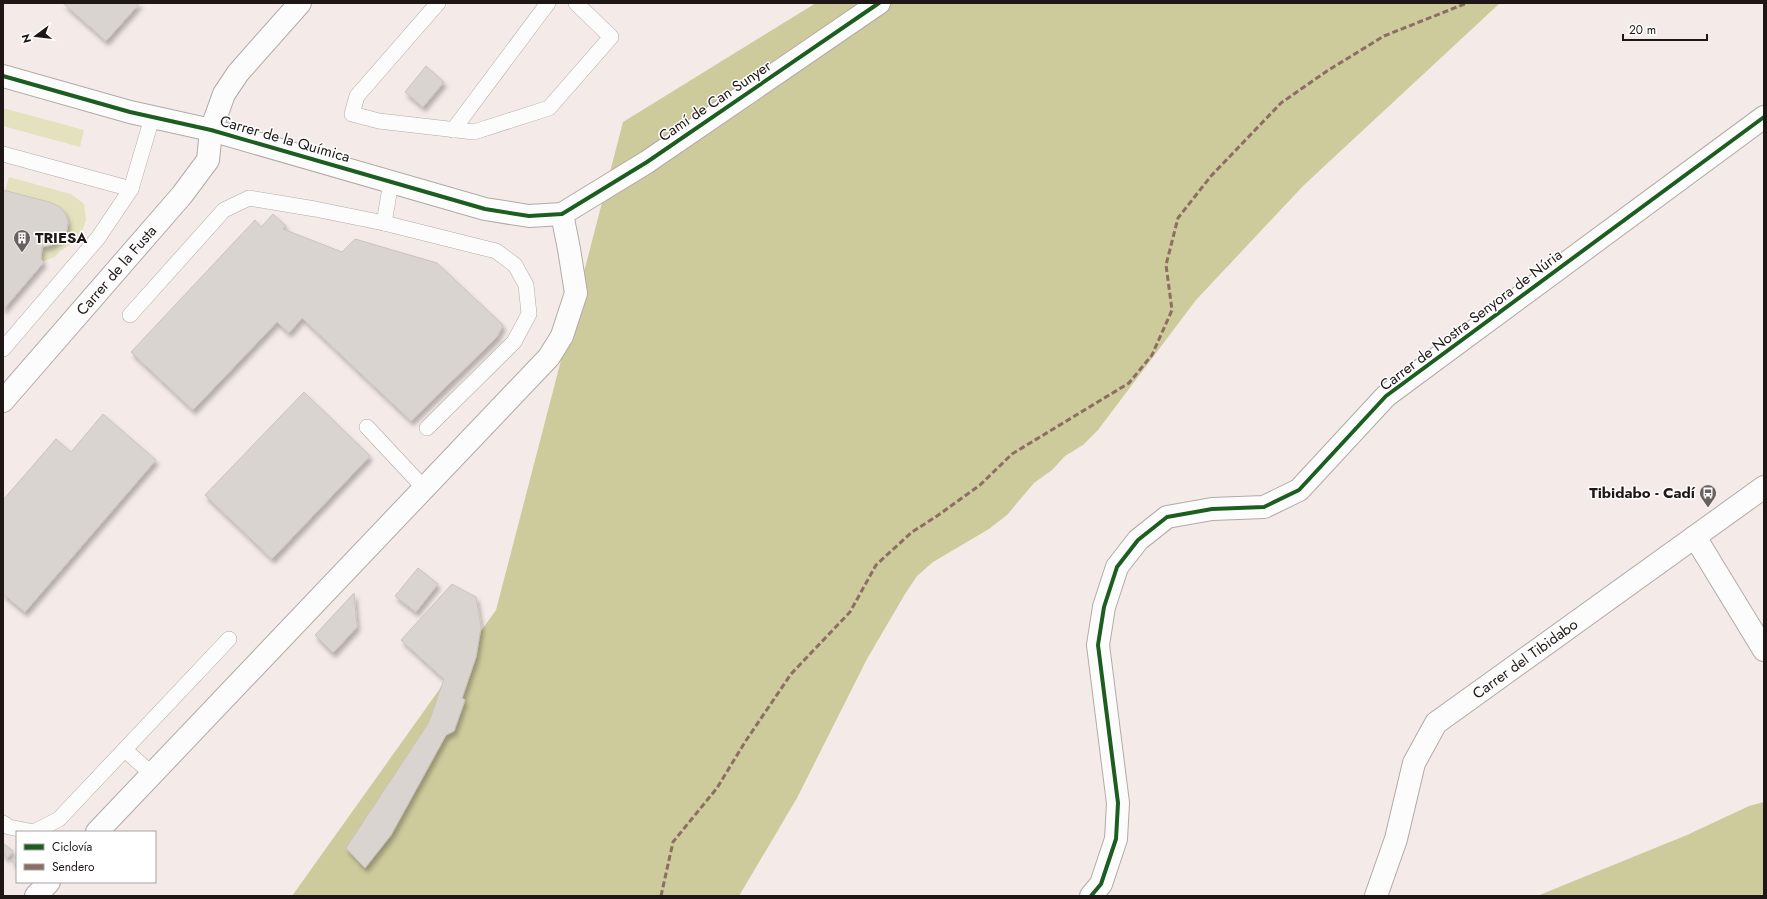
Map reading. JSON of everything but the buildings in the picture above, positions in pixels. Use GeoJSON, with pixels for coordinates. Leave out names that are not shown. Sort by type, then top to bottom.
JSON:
{"type":"FeatureCollection","features":[{"type":"Feature","properties":{"kind":"street","name":"Carrer de la Fusta"},"geometry":{"type":"LineString","coordinates":[[3,401],[182,195],[208,160],[211,130],[224,94],[238,73],[300,3]]}},
{"type":"Feature","properties":{"kind":"street","name":"Camí de Can Sunyer"},"geometry":{"type":"LineString","coordinates":[[562,214],[647,162],[879,3]]}},
{"type":"Feature","properties":{"kind":"street","name":"Carrer de la Química"},"geometry":{"type":"LineString","coordinates":[[3,76],[152,118],[211,130],[485,209],[529,216],[562,214]]}},
{"type":"Feature","properties":{"kind":"street","name":"Carrer de Nostra Senyora de Núria"},"geometry":{"type":"LineString","coordinates":[[1091,896],[1101,884],[1116,839],[1118,803],[1098,645],[1104,607],[1117,567],[1138,540],[1167,517],[1212,509],[1264,507],[1299,490],[1386,396],[1764,117]]}},
{"type":"Feature","properties":{"kind":"street"},"geometry":{"type":"LineString","coordinates":[[98,831],[548,357],[562,336],[576,293],[562,214]]}},
{"type":"Feature","properties":{"kind":"street","name":"Carrer del Tibidabo"},"geometry":{"type":"LineString","coordinates":[[1376,896],[1396,839],[1414,763],[1436,723],[1764,487]]}},
{"type":"Feature","properties":{"kind":"street"},"geometry":{"type":"LineString","coordinates":[[1695,537],[1764,650]]}},
{"type":"Feature","properties":{"kind":"street"},"geometry":{"type":"LineString","coordinates":[[36,896],[48,883]]}},
{"type":"Feature","properties":{"kind":"lane"},"geometry":{"type":"LineString","coordinates":[[438,3],[357,96],[352,114],[379,121],[474,132],[549,108],[611,37],[576,3]]}},
{"type":"Feature","properties":{"kind":"lane"},"geometry":{"type":"LineString","coordinates":[[452,130],[548,3]]}},
{"type":"Feature","properties":{"kind":"lane"},"geometry":{"type":"LineString","coordinates":[[3,349],[98,238],[131,189],[152,118]]}},
{"type":"Feature","properties":{"kind":"lane"},"geometry":{"type":"LineString","coordinates":[[3,154],[131,189]]}},
{"type":"Feature","properties":{"kind":"lane"},"geometry":{"type":"LineString","coordinates":[[384,223],[388,207],[391,182]]}},
{"type":"Feature","properties":{"kind":"lane"},"geometry":{"type":"LineString","coordinates":[[130,316],[224,210],[249,198],[315,208],[384,223],[496,251],[515,265],[526,285],[529,314],[514,342],[428,428]]}},
{"type":"Feature","properties":{"kind":"lane"},"geometry":{"type":"LineString","coordinates":[[367,427],[424,488]]}},
{"type":"Feature","properties":{"kind":"lane"},"geometry":{"type":"LineString","coordinates":[[36,831],[59,820],[229,639]]}},
{"type":"Feature","properties":{"kind":"lane"},"geometry":{"type":"LineString","coordinates":[[125,750],[152,774]]}},
{"type":"Feature","properties":{"kind":"lane"},"geometry":{"type":"LineString","coordinates":[[3,823],[9,827],[29,831]]}},
{"type":"Feature","properties":{"kind":"shaded area"},"geometry":{"type":"Polygon","coordinates":[[[816,3],[1500,3],[1303,186],[1196,300],[1098,430],[1083,445],[1065,456],[1052,470],[1034,483],[1007,515],[989,529],[933,562],[917,576],[867,659],[797,798],[739,896],[292,896],[496,610],[623,122],[816,3]]]}},
{"type":"Feature","properties":{"kind":"shaded area"},"geometry":{"type":"Polygon","coordinates":[[[3,108],[84,130],[80,147],[3,126],[3,108]]]}},
{"type":"Feature","properties":{"kind":"shaded area"},"geometry":{"type":"Polygon","coordinates":[[[9,177],[71,194],[84,204],[86,220],[82,232],[73,243],[60,251],[55,257],[43,261],[41,259],[42,247],[56,241],[66,232],[68,220],[66,213],[60,207],[5,191],[9,177]]]}},
{"type":"Feature","properties":{"kind":"shaded area"},"geometry":{"type":"Polygon","coordinates":[[[1764,802],[1764,896],[1537,896],[1687,835],[1749,806],[1764,802]]]}},
{"type":"Feature","properties":{"kind":"marked path"},"geometry":{"type":"LineString","coordinates":[[661,896],[673,842],[717,788],[745,742],[791,674],[850,612],[876,565],[912,532],[980,485],[1012,454],[1129,383],[1152,355],[1172,310],[1166,265],[1178,218],[1211,176],[1281,103],[1327,71],[1384,36],[1467,3]]}},
{"type":"Feature","properties":{"kind":"cycle path"},"geometry":{"type":"LineString","coordinates":[[3,76],[130,112],[211,130],[485,209],[529,216],[562,214],[647,162],[879,3]]}},
{"type":"Feature","properties":{"kind":"cycle path"},"geometry":{"type":"LineString","coordinates":[[1091,896],[1101,884],[1116,839],[1118,803],[1098,645],[1104,607],[1117,567],[1138,540],[1167,517],[1212,509],[1264,507],[1299,490],[1386,396],[1764,117]]}},
{"type":"Feature","properties":{"kind":"place","name":"TRIESA"},"geometry":{"type":"Point","coordinates":[22,253]}},
{"type":"Feature","properties":{"kind":"place","name":"Tibidabo - Cadí"},"geometry":{"type":"Point","coordinates":[1708,508]}}]}
